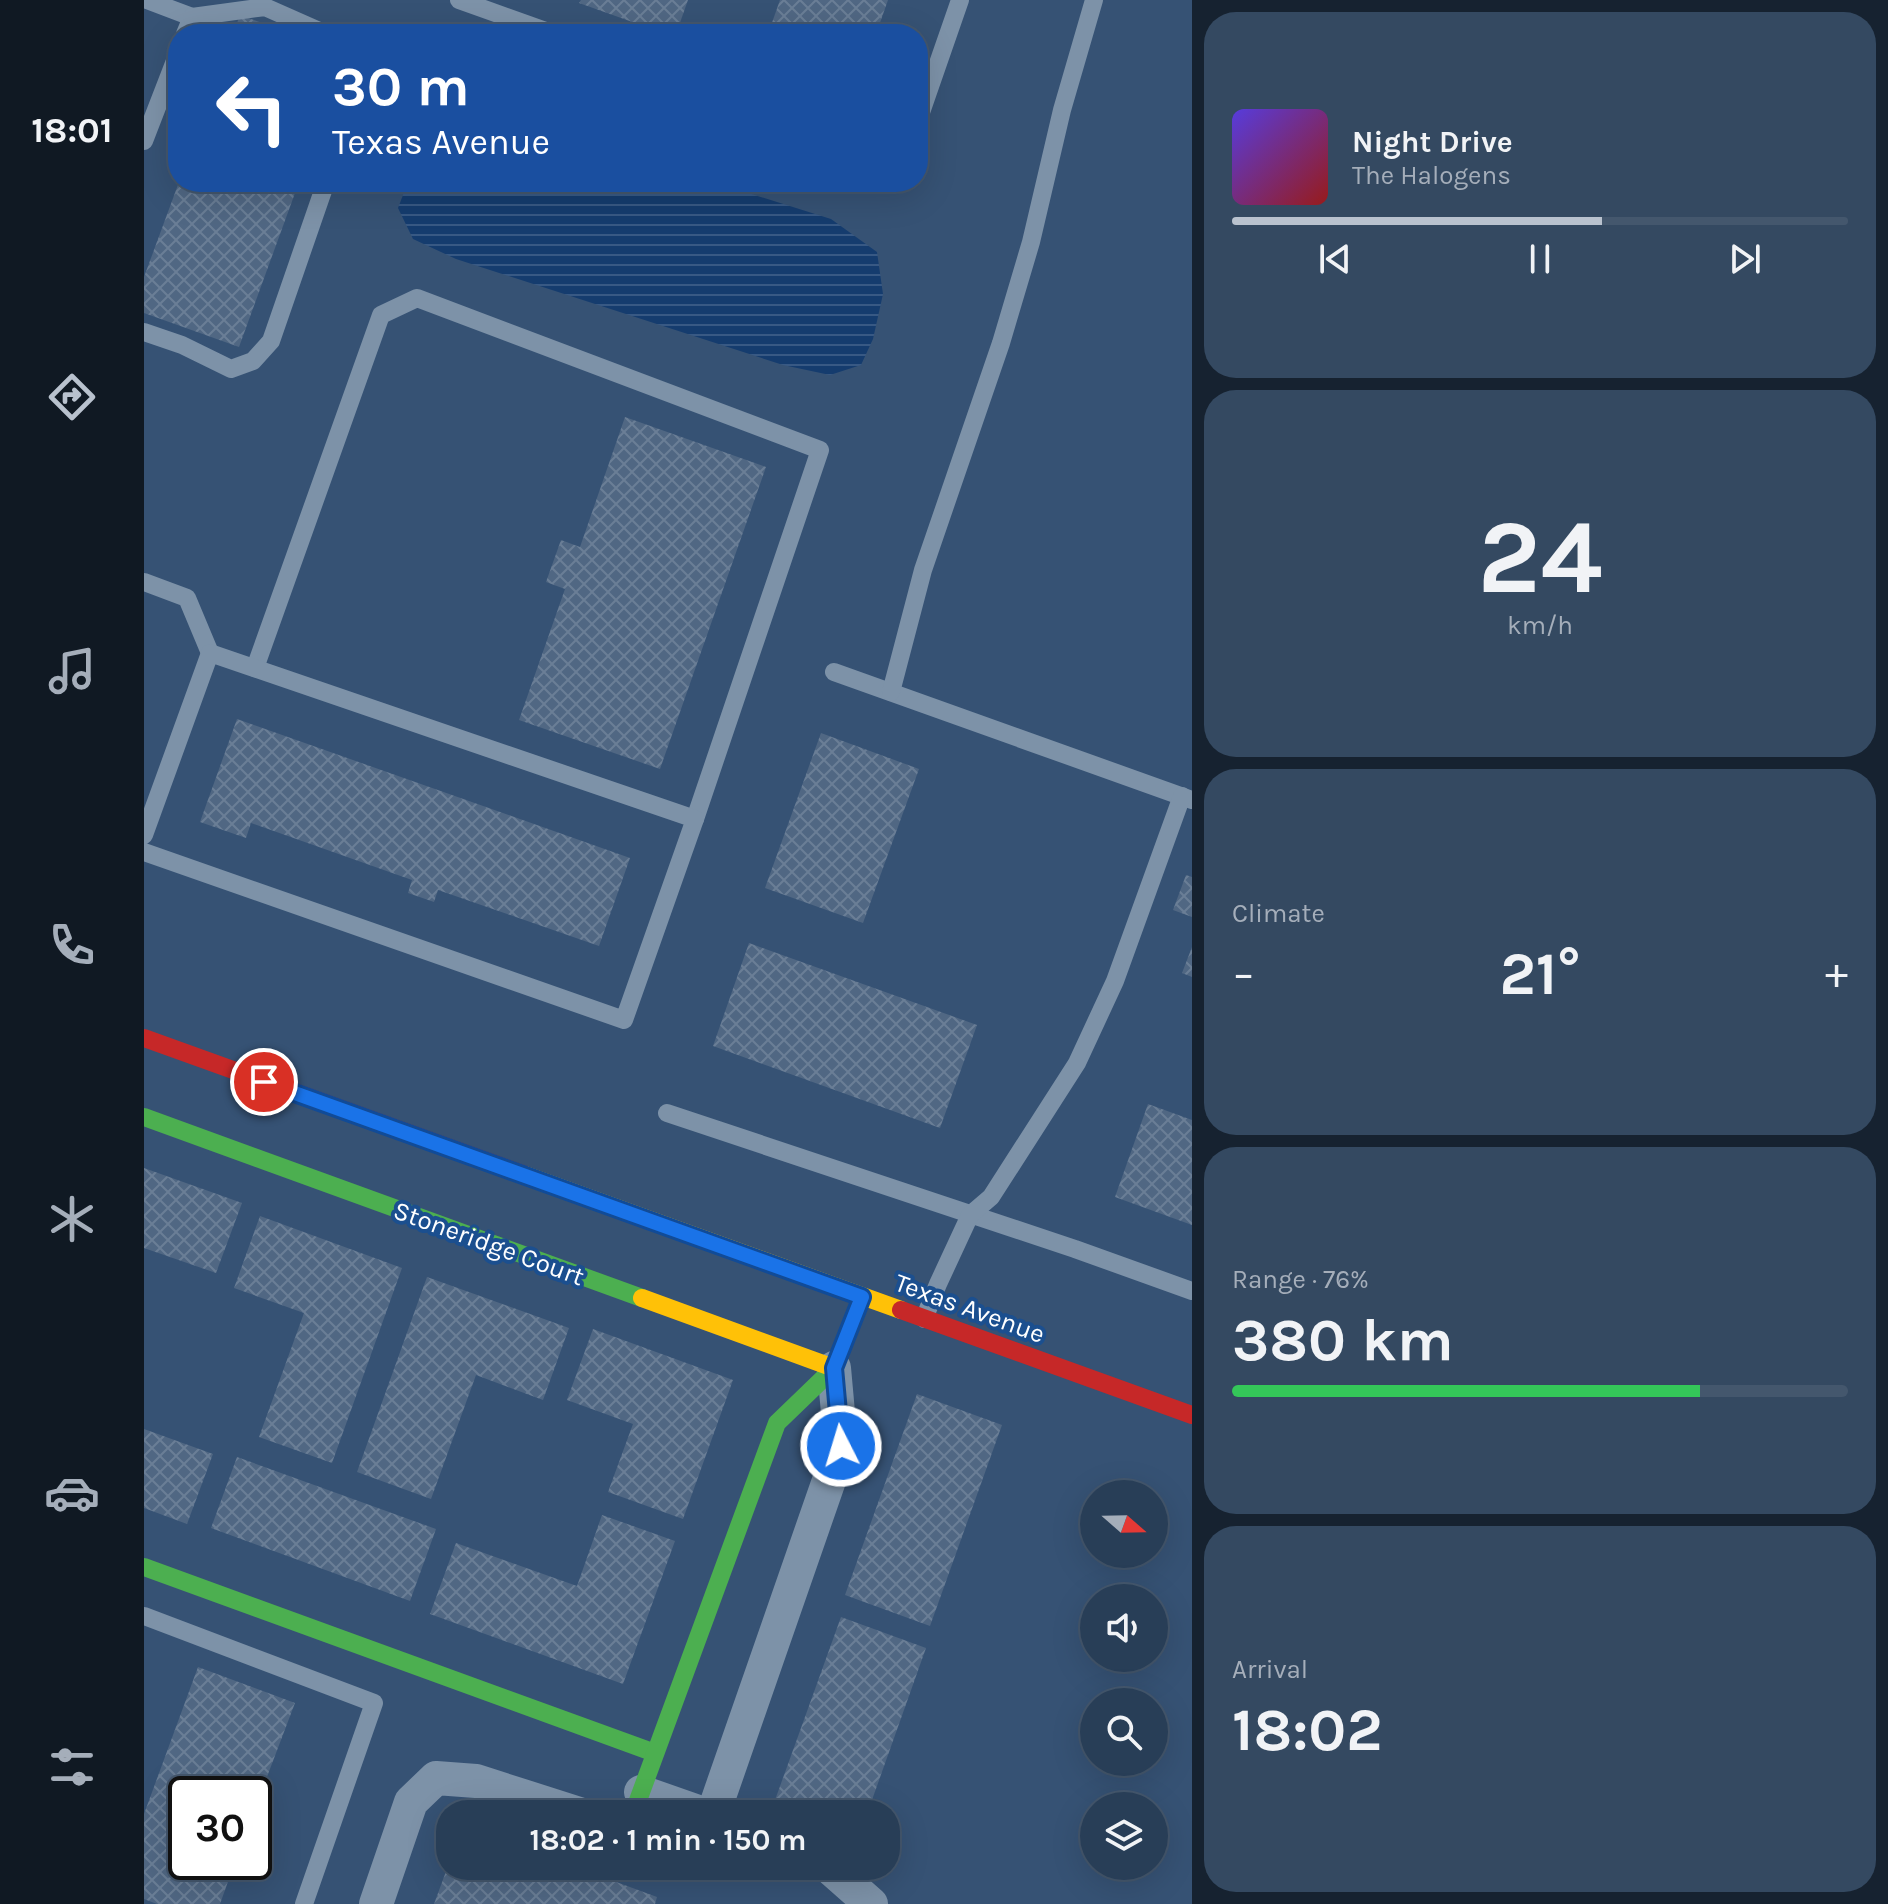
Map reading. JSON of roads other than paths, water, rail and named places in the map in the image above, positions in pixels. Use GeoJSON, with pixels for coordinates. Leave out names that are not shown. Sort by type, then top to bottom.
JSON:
{"type":"FeatureCollection","features":[{"type":"Feature","properties":{"kind":"street","name":"Texas Avenue"},"geometry":{"type":"LineString","coordinates":[[144,1038],[1192,1415]]}},
{"type":"Feature","properties":{"kind":"street","name":"Stoneridge Court"},"geometry":{"type":"LineString","coordinates":[[144,1117],[834,1368]]}},
{"type":"Feature","properties":{"kind":"street"},"geometry":{"type":"LineString","coordinates":[[638,1800],[777,1423],[834,1368],[862,1297]]}},
{"type":"Feature","properties":{"kind":"street"},"geometry":{"type":"LineString","coordinates":[[718,1800],[841,1446],[834,1368]]}},
{"type":"Feature","properties":{"kind":"street"},"geometry":{"type":"LineString","coordinates":[[144,1567],[655,1753]]}},
{"type":"Feature","properties":{"kind":"street"},"geometry":{"type":"LineString","coordinates":[[376,1904],[411,1802],[436,1778],[476,1781],[535,1800]]}},
{"type":"Feature","properties":{"kind":"street"},"geometry":{"type":"LineString","coordinates":[[844,1880],[871,1904]]}},
{"type":"Feature","properties":{"kind":"lane"},"geometry":{"type":"LineString","coordinates":[[147,0],[186,24]]}},
{"type":"Feature","properties":{"kind":"lane"},"geometry":{"type":"LineString","coordinates":[[459,0],[526,24]]}},
{"type":"Feature","properties":{"kind":"lane"},"geometry":{"type":"LineString","coordinates":[[928,92],[960,0]]}},
{"type":"Feature","properties":{"kind":"lane"},"geometry":{"type":"LineString","coordinates":[[891,692],[923,570],[1001,343],[1031,242],[1062,110],[1094,0]]}},
{"type":"Feature","properties":{"kind":"lane"},"geometry":{"type":"LineString","coordinates":[[197,24],[265,7],[303,24]]}},
{"type":"Feature","properties":{"kind":"lane"},"geometry":{"type":"LineString","coordinates":[[144,141],[168,79]]}},
{"type":"Feature","properties":{"kind":"lane"},"geometry":{"type":"LineString","coordinates":[[144,332],[182,345],[231,369],[253,361],[271,341],[323,192]]}},
{"type":"Feature","properties":{"kind":"lane"},"geometry":{"type":"LineString","coordinates":[[144,852],[624,1020],[820,450],[417,298],[381,315],[255,668]]}},
{"type":"Feature","properties":{"kind":"lane"},"geometry":{"type":"LineString","coordinates":[[144,582],[187,598],[210,653],[144,835]]}},
{"type":"Feature","properties":{"kind":"lane"},"geometry":{"type":"LineString","coordinates":[[210,653],[695,819]]}},
{"type":"Feature","properties":{"kind":"lane"},"geometry":{"type":"LineString","coordinates":[[834,672],[1187,798],[1115,981],[1077,1063],[991,1197],[970,1215],[924,1319]]}},
{"type":"Feature","properties":{"kind":"lane"},"geometry":{"type":"LineString","coordinates":[[667,1113],[1192,1291]]}},
{"type":"Feature","properties":{"kind":"lane"},"geometry":{"type":"LineString","coordinates":[[144,1616],[374,1703],[304,1904]]}},
{"type":"Feature","properties":{"kind":"water"},"geometry":{"type":"Polygon","coordinates":[[[404,192],[745,192],[831,219],[877,252],[883,294],[873,339],[861,365],[830,375],[783,365],[456,259],[413,239],[398,208],[404,192]]]}}]}
